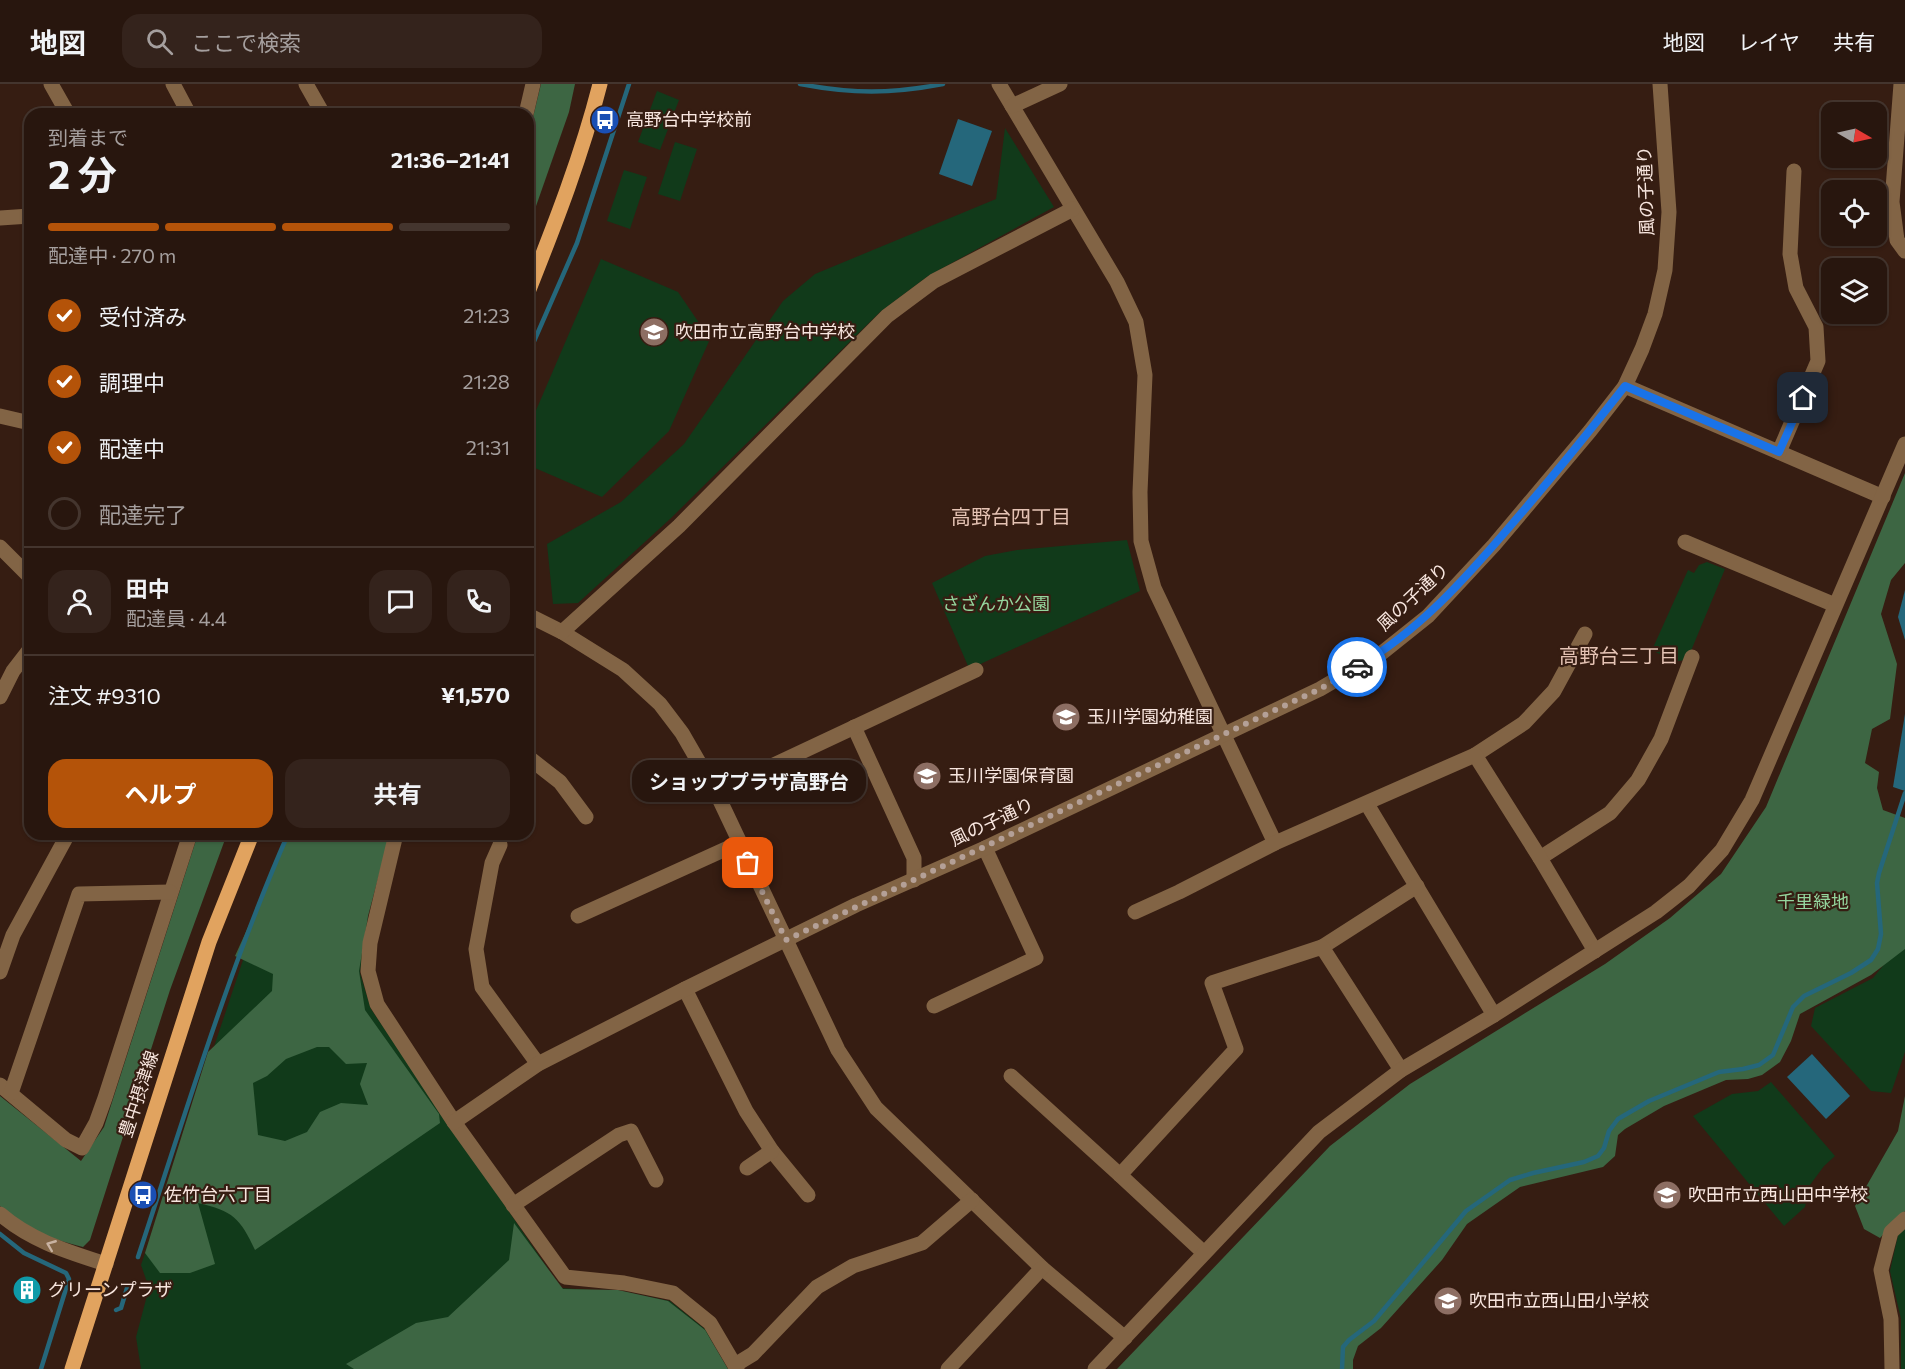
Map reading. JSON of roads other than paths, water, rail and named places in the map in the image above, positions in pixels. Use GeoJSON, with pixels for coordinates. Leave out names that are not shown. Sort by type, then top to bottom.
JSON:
{"type":"FeatureCollection","features":[{"type":"Feature","properties":{"kind":"main road"},"geometry":{"type":"LineString","coordinates":[[534,277],[563,203],[600,84]]}},
{"type":"Feature","properties":{"kind":"main road","name":"豊中摂津線"},"geometry":{"type":"LineString","coordinates":[[72,1369],[209,942],[250,840]]}},
{"type":"Feature","properties":{"kind":"street"},"geometry":{"type":"LineString","coordinates":[[51,84],[65,108]]}},
{"type":"Feature","properties":{"kind":"street"},"geometry":{"type":"LineString","coordinates":[[173,84],[186,108]]}},
{"type":"Feature","properties":{"kind":"street"},"geometry":{"type":"LineString","coordinates":[[306,84],[320,108]]}},
{"type":"Feature","properties":{"kind":"street"},"geometry":{"type":"LineString","coordinates":[[527,108],[533,84]]}},
{"type":"Feature","properties":{"kind":"street"},"geometry":{"type":"LineString","coordinates":[[999,84],[1116,282],[1136,322],[1145,375],[1140,492],[1141,541],[1154,588],[1275,843]]}},
{"type":"Feature","properties":{"kind":"street"},"geometry":{"type":"LineString","coordinates":[[1012,106],[1060,84]]}},
{"type":"Feature","properties":{"kind":"street","name":"風の子通り"},"geometry":{"type":"LineString","coordinates":[[454,1122],[538,1064],[685,989],[856,905],[985,848],[1329,683],[1383,652],[1428,616],[1549,481],[1625,386],[1655,314],[1665,270],[1669,212],[1659,84]]}},
{"type":"Feature","properties":{"kind":"street"},"geometry":{"type":"LineString","coordinates":[[1901,84],[1892,202],[1897,240],[1905,251]]}},
{"type":"Feature","properties":{"kind":"street"},"geometry":{"type":"LineString","coordinates":[[1779,452],[1818,361],[1816,327],[1796,288],[1790,254],[1794,171]]}},
{"type":"Feature","properties":{"kind":"street"},"geometry":{"type":"LineString","coordinates":[[562,632],[679,526],[887,316],[934,281],[1073,209]]}},
{"type":"Feature","properties":{"kind":"street"},"geometry":{"type":"LineString","coordinates":[[0,218],[24,216]]}},
{"type":"Feature","properties":{"kind":"street"},"geometry":{"type":"LineString","coordinates":[[1625,386],[1883,498]]}},
{"type":"Feature","properties":{"kind":"street"},"geometry":{"type":"LineString","coordinates":[[0,416],[24,422]]}},
{"type":"Feature","properties":{"kind":"street"},"geometry":{"type":"LineString","coordinates":[[1095,1369],[1319,1132],[1401,1070],[1494,1015],[1656,912],[1681,893],[1722,850],[1752,800],[1905,444]]}},
{"type":"Feature","properties":{"kind":"street"},"geometry":{"type":"LineString","coordinates":[[1685,542],[1835,606]]}},
{"type":"Feature","properties":{"kind":"street"},"geometry":{"type":"LineString","coordinates":[[0,547],[24,571]]}},
{"type":"Feature","properties":{"kind":"street"},"geometry":{"type":"LineString","coordinates":[[534,618],[562,632],[623,670],[660,704],[682,733],[716,792],[838,1050],[876,1108],[1042,1268],[1125,1338]]}},
{"type":"Feature","properties":{"kind":"street"},"geometry":{"type":"LineString","coordinates":[[1135,912],[1275,843],[1475,755],[1524,723],[1554,691],[1586,634]]}},
{"type":"Feature","properties":{"kind":"street"},"geometry":{"type":"LineString","coordinates":[[0,697],[13,671],[24,657]]}},
{"type":"Feature","properties":{"kind":"street"},"geometry":{"type":"LineString","coordinates":[[1540,858],[1610,813],[1638,780],[1660,739],[1692,657]]}},
{"type":"Feature","properties":{"kind":"street"},"geometry":{"type":"LineString","coordinates":[[716,792],[975,670]]}},
{"type":"Feature","properties":{"kind":"street"},"geometry":{"type":"LineString","coordinates":[[854,727],[914,858],[914,880]]}},
{"type":"Feature","properties":{"kind":"street"},"geometry":{"type":"LineString","coordinates":[[1475,755],[1595,951]]}},
{"type":"Feature","properties":{"kind":"street"},"geometry":{"type":"LineString","coordinates":[[534,761],[560,782],[586,817]]}},
{"type":"Feature","properties":{"kind":"street"},"geometry":{"type":"LineString","coordinates":[[1367,804],[1494,1015]]}},
{"type":"Feature","properties":{"kind":"street"},"geometry":{"type":"LineString","coordinates":[[0,972],[13,935],[65,840]]}},
{"type":"Feature","properties":{"kind":"street"},"geometry":{"type":"LineString","coordinates":[[170,892],[80,894],[6,1089],[66,1140],[81,1148],[96,1123],[105,1098],[188,840]]}},
{"type":"Feature","properties":{"kind":"street"},"geometry":{"type":"LineString","coordinates":[[395,840],[370,943],[368,971],[378,1004],[454,1122],[565,1277],[624,1283],[673,1293],[710,1323],[736,1367],[753,1354],[817,1287],[853,1266],[922,1243],[972,1200]]}},
{"type":"Feature","properties":{"kind":"street"},"geometry":{"type":"LineString","coordinates":[[578,916],[739,843]]}},
{"type":"Feature","properties":{"kind":"street"},"geometry":{"type":"LineString","coordinates":[[500,845],[492,864],[476,949],[482,987],[538,1064]]}},
{"type":"Feature","properties":{"kind":"street"},"geometry":{"type":"LineString","coordinates":[[934,1006],[1036,958],[985,848]]}},
{"type":"Feature","properties":{"kind":"street"},"geometry":{"type":"LineString","coordinates":[[1120,1175],[1236,1049],[1212,983],[1323,947],[1417,886]]}},
{"type":"Feature","properties":{"kind":"street"},"geometry":{"type":"LineString","coordinates":[[1323,947],[1401,1070]]}},
{"type":"Feature","properties":{"kind":"street"},"geometry":{"type":"LineString","coordinates":[[685,989],[746,1111],[772,1151],[808,1195]]}},
{"type":"Feature","properties":{"kind":"street"},"geometry":{"type":"LineString","coordinates":[[1011,1076],[1204,1253]]}},
{"type":"Feature","properties":{"kind":"street"},"geometry":{"type":"LineString","coordinates":[[513,1205],[619,1135],[631,1131],[656,1180]]}},
{"type":"Feature","properties":{"kind":"street"},"geometry":{"type":"LineString","coordinates":[[747,1168],[772,1151]]}},
{"type":"Feature","properties":{"kind":"street"},"geometry":{"type":"LineString","coordinates":[[0,1214],[47,1244],[106,1264]]}},
{"type":"Feature","properties":{"kind":"street"},"geometry":{"type":"LineString","coordinates":[[1892,1369],[1891,1319],[1881,1270],[1891,1232],[1905,1219]]}},
{"type":"Feature","properties":{"kind":"street"},"geometry":{"type":"LineString","coordinates":[[948,1369],[1042,1268]]}},
{"type":"Feature","properties":{"kind":"water"},"geometry":{"type":"Polygon","coordinates":[[[958,119],[992,131],[972,186],[939,174],[958,119]]]}},
{"type":"Feature","properties":{"kind":"water"},"geometry":{"type":"Polygon","coordinates":[[[1905,590],[1905,640],[1898,617],[1905,590]]]}},
{"type":"Feature","properties":{"kind":"water"},"geometry":{"type":"Polygon","coordinates":[[[1905,714],[1905,791],[1893,787],[1905,714]]]}},
{"type":"Feature","properties":{"kind":"water"},"geometry":{"type":"Polygon","coordinates":[[[1812,1054],[1850,1096],[1826,1119],[1787,1077],[1812,1054]]]}},
{"type":"Feature","properties":{"kind":"waterway"},"geometry":{"type":"LineString","coordinates":[[534,341],[577,243],[629,84]]}},
{"type":"Feature","properties":{"kind":"waterway"},"geometry":{"type":"LineString","coordinates":[[800,84],[837,90],[872,92],[906,90],[943,84]]}},
{"type":"Feature","properties":{"kind":"waterway"},"geometry":{"type":"LineString","coordinates":[[1342,1369],[1343,1347],[1374,1321],[1466,1211],[1510,1180],[1584,1162],[1598,1156],[1604,1148],[1609,1131],[1618,1119],[1649,1101],[1719,1072],[1759,1065],[1773,1055],[1793,1007],[1804,996],[1851,973],[1871,960],[1878,949],[1881,934],[1877,883],[1879,873],[1905,793]]}},
{"type":"Feature","properties":{"kind":"waterway"},"geometry":{"type":"LineString","coordinates":[[138,1257],[227,991],[285,840]]}},
{"type":"Feature","properties":{"kind":"waterway"},"geometry":{"type":"LineString","coordinates":[[0,1234],[24,1253],[66,1273],[69,1279],[41,1369]]}},
{"type":"Feature","properties":{"kind":"waterway"},"geometry":{"type":"LineString","coordinates":[[116,1310],[121,1308],[127,1288]]}},
{"type":"Feature","properties":{"kind":"place","name":"高野台中学校前"},"geometry":{"type":"Point","coordinates":[605,120]}},
{"type":"Feature","properties":{"kind":"place","name":"吹田市立高野台中学校"},"geometry":{"type":"Point","coordinates":[654,332]}},
{"type":"Feature","properties":{"kind":"place","name":"玉川学園幼稚園"},"geometry":{"type":"Point","coordinates":[1066,717]}},
{"type":"Feature","properties":{"kind":"place","name":"玉川学園保育園"},"geometry":{"type":"Point","coordinates":[927,776]}},
{"type":"Feature","properties":{"kind":"place","name":"ショッププラザ高野台"},"geometry":{"type":"Point","coordinates":[748,863]}},
{"type":"Feature","properties":{"kind":"place","name":"佐竹台六丁目"},"geometry":{"type":"Point","coordinates":[143,1195]}},
{"type":"Feature","properties":{"kind":"place","name":"吹田市立西山田中学校"},"geometry":{"type":"Point","coordinates":[1667,1195]}},
{"type":"Feature","properties":{"kind":"place","name":"グリーンプラザ"},"geometry":{"type":"Point","coordinates":[27,1290]}},
{"type":"Feature","properties":{"kind":"place","name":"吹田市立西山田小学校"},"geometry":{"type":"Point","coordinates":[1448,1301]}},
{"type":"Feature","properties":{"kind":"district","name":"高野台四丁目"},"geometry":{"type":"Point","coordinates":[1011,517]}},
{"type":"Feature","properties":{"kind":"district","name":"高野台三丁目"},"geometry":{"type":"Point","coordinates":[1619,656]}},
{"type":"Feature","properties":{"kind":"park label","name":"さざんか公園"},"geometry":{"type":"Point","coordinates":[996,604]}},
{"type":"Feature","properties":{"kind":"park label","name":"千里緑地"},"geometry":{"type":"Point","coordinates":[1813,902]}}]}
